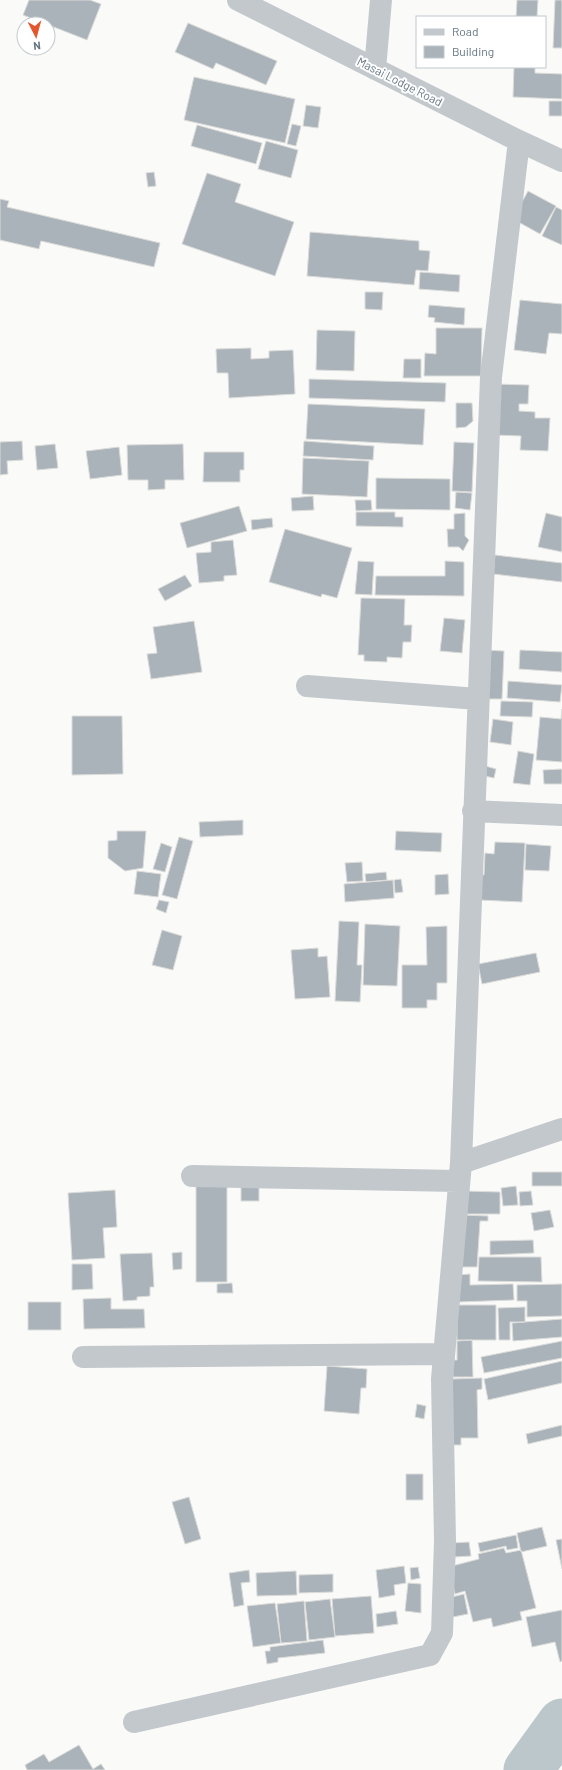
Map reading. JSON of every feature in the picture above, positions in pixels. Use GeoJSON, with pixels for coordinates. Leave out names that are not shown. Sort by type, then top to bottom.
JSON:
{"type":"FeatureCollection","features":[{"type":"Feature","properties":{"kind":"street","name":"Masai Lodge Road"},"geometry":{"type":"LineString","coordinates":[[238,0],[562,161]]}},
{"type":"Feature","properties":{"kind":"street"},"geometry":{"type":"LineString","coordinates":[[375,69],[381,0]]}},
{"type":"Feature","properties":{"kind":"street"},"geometry":{"type":"LineString","coordinates":[[134,1722],[430,1655],[442,1633],[445,1542],[442,1379],[459,1172],[490,377],[520,141]]}},
{"type":"Feature","properties":{"kind":"street"},"geometry":{"type":"LineString","coordinates":[[306,686],[478,699]]}},
{"type":"Feature","properties":{"kind":"street"},"geometry":{"type":"LineString","coordinates":[[473,811],[562,815]]}},
{"type":"Feature","properties":{"kind":"street"},"geometry":{"type":"LineString","coordinates":[[192,1176],[459,1172],[562,1129]]}},
{"type":"Feature","properties":{"kind":"street"},"geometry":{"type":"LineString","coordinates":[[83,1357],[444,1354]]}},
{"type":"Feature","properties":{"kind":"building"},"geometry":{"type":"Polygon","coordinates":[[[29,0],[90,0],[101,4],[87,40],[56,28],[56,16],[23,15],[29,0]]]}},
{"type":"Feature","properties":{"kind":"building"},"geometry":{"type":"Polygon","coordinates":[[[517,0],[538,0],[537,16],[516,16],[517,0]]]}},
{"type":"Feature","properties":{"kind":"building"},"geometry":{"type":"Polygon","coordinates":[[[555,0],[562,0],[562,48],[553,48],[555,0]]]}},
{"type":"Feature","properties":{"kind":"building"},"geometry":{"type":"Polygon","coordinates":[[[188,23],[277,61],[266,85],[216,63],[213,69],[175,52],[188,23]]]}},
{"type":"Feature","properties":{"kind":"building"},"geometry":{"type":"Polygon","coordinates":[[[514,68],[535,68],[535,73],[562,74],[562,99],[513,97],[514,68]]]}},
{"type":"Feature","properties":{"kind":"building"},"geometry":{"type":"Polygon","coordinates":[[[194,77],[295,99],[285,143],[184,120],[194,77]]]}},
{"type":"Feature","properties":{"kind":"building"},"geometry":{"type":"Polygon","coordinates":[[[549,101],[562,101],[562,116],[549,116],[549,101]]]}},
{"type":"Feature","properties":{"kind":"building"},"geometry":{"type":"Polygon","coordinates":[[[306,105],[321,107],[318,128],[303,126],[306,105]]]}},
{"type":"Feature","properties":{"kind":"building"},"geometry":{"type":"Polygon","coordinates":[[[292,124],[301,126],[296,146],[287,144],[292,124]]]}},
{"type":"Feature","properties":{"kind":"building"},"geometry":{"type":"Polygon","coordinates":[[[197,125],[262,143],[256,164],[191,146],[197,125]]]}},
{"type":"Feature","properties":{"kind":"building"},"geometry":{"type":"Polygon","coordinates":[[[266,141],[298,150],[291,178],[258,169],[266,141]]]}},
{"type":"Feature","properties":{"kind":"building"},"geometry":{"type":"Polygon","coordinates":[[[154,172],[156,186],[148,187],[146,173],[154,172]]]}},
{"type":"Feature","properties":{"kind":"building"},"geometry":{"type":"Polygon","coordinates":[[[207,173],[241,184],[235,202],[294,222],[275,276],[182,244],[207,173]]]}},
{"type":"Feature","properties":{"kind":"building"},"geometry":{"type":"Polygon","coordinates":[[[528,191],[556,206],[540,234],[513,219],[528,191]]]}},
{"type":"Feature","properties":{"kind":"building"},"geometry":{"type":"Polygon","coordinates":[[[0,199],[9,201],[7,207],[160,243],[154,267],[41,241],[39,249],[0,240],[0,199]]]}},
{"type":"Feature","properties":{"kind":"building"},"geometry":{"type":"Polygon","coordinates":[[[556,207],[562,210],[562,245],[542,236],[556,207]]]}},
{"type":"Feature","properties":{"kind":"building"},"geometry":{"type":"Polygon","coordinates":[[[310,232],[419,241],[419,250],[430,251],[428,271],[416,270],[414,285],[307,276],[310,232]]]}},
{"type":"Feature","properties":{"kind":"building"},"geometry":{"type":"Polygon","coordinates":[[[420,272],[460,275],[459,292],[419,289],[420,272]]]}},
{"type":"Feature","properties":{"kind":"building"},"geometry":{"type":"Polygon","coordinates":[[[365,292],[383,292],[382,310],[365,309],[365,292]]]}},
{"type":"Feature","properties":{"kind":"building"},"geometry":{"type":"Polygon","coordinates":[[[520,300],[562,304],[562,334],[549,333],[546,354],[514,350],[520,300]]]}},
{"type":"Feature","properties":{"kind":"building"},"geometry":{"type":"Polygon","coordinates":[[[429,305],[465,308],[464,325],[434,322],[435,318],[428,317],[429,305]]]}},
{"type":"Feature","properties":{"kind":"building"},"geometry":{"type":"Polygon","coordinates":[[[436,328],[482,328],[481,376],[424,376],[425,353],[436,354],[436,328]]]}},
{"type":"Feature","properties":{"kind":"building"},"geometry":{"type":"Polygon","coordinates":[[[317,330],[355,331],[354,371],[316,370],[317,330]]]}},
{"type":"Feature","properties":{"kind":"building"},"geometry":{"type":"Polygon","coordinates":[[[251,348],[251,359],[269,358],[269,351],[293,350],[295,394],[229,398],[228,373],[217,373],[216,349],[251,348]]]}},
{"type":"Feature","properties":{"kind":"building"},"geometry":{"type":"Polygon","coordinates":[[[404,359],[421,359],[421,378],[403,378],[404,359]]]}},
{"type":"Feature","properties":{"kind":"building"},"geometry":{"type":"Polygon","coordinates":[[[309,379],[446,383],[445,402],[309,398],[309,379]]]}},
{"type":"Feature","properties":{"kind":"building"},"geometry":{"type":"Polygon","coordinates":[[[495,384],[529,385],[528,404],[519,404],[519,411],[535,412],[535,418],[550,418],[548,451],[520,450],[521,436],[493,435],[495,384]]]}},
{"type":"Feature","properties":{"kind":"building"},"geometry":{"type":"Polygon","coordinates":[[[456,403],[472,403],[473,421],[466,427],[456,428],[456,403]]]}},
{"type":"Feature","properties":{"kind":"building"},"geometry":{"type":"Polygon","coordinates":[[[308,404],[425,409],[423,445],[306,439],[308,404]]]}},
{"type":"Feature","properties":{"kind":"building"},"geometry":{"type":"Polygon","coordinates":[[[22,441],[23,460],[7,461],[8,474],[0,475],[0,442],[22,441]]]}},
{"type":"Feature","properties":{"kind":"building"},"geometry":{"type":"Polygon","coordinates":[[[304,441],[374,446],[373,460],[303,456],[304,441]]]}},
{"type":"Feature","properties":{"kind":"building"},"geometry":{"type":"Polygon","coordinates":[[[454,442],[474,443],[472,492],[452,491],[454,442]]]}},
{"type":"Feature","properties":{"kind":"building"},"geometry":{"type":"Polygon","coordinates":[[[55,444],[58,468],[37,470],[35,446],[55,444]]]}},
{"type":"Feature","properties":{"kind":"building"},"geometry":{"type":"Polygon","coordinates":[[[183,444],[184,480],[165,480],[165,489],[148,490],[148,480],[128,480],[127,445],[183,444]]]}},
{"type":"Feature","properties":{"kind":"building"},"geometry":{"type":"Polygon","coordinates":[[[119,447],[122,475],[90,479],[86,451],[119,447]]]}},
{"type":"Feature","properties":{"kind":"building"},"geometry":{"type":"Polygon","coordinates":[[[204,452],[244,452],[244,470],[240,470],[240,482],[203,482],[204,452]]]}},
{"type":"Feature","properties":{"kind":"building"},"geometry":{"type":"Polygon","coordinates":[[[303,458],[369,461],[367,497],[302,494],[303,458]]]}},
{"type":"Feature","properties":{"kind":"building"},"geometry":{"type":"Polygon","coordinates":[[[376,478],[450,479],[450,510],[376,509],[376,478]]]}},
{"type":"Feature","properties":{"kind":"building"},"geometry":{"type":"Polygon","coordinates":[[[456,492],[472,493],[470,510],[455,508],[456,492]]]}},
{"type":"Feature","properties":{"kind":"building"},"geometry":{"type":"Polygon","coordinates":[[[313,496],[314,510],[292,511],[291,498],[313,496]]]}},
{"type":"Feature","properties":{"kind":"building"},"geometry":{"type":"Polygon","coordinates":[[[355,500],[371,500],[372,510],[356,511],[355,500]]]}},
{"type":"Feature","properties":{"kind":"building"},"geometry":{"type":"Polygon","coordinates":[[[239,506],[247,531],[187,548],[180,523],[239,506]]]}},
{"type":"Feature","properties":{"kind":"building"},"geometry":{"type":"Polygon","coordinates":[[[356,512],[395,512],[395,517],[403,517],[403,527],[356,526],[356,512]]]}},
{"type":"Feature","properties":{"kind":"building"},"geometry":{"type":"Polygon","coordinates":[[[465,513],[465,536],[469,540],[463,551],[459,547],[448,547],[447,529],[454,529],[454,514],[465,513]]]}},
{"type":"Feature","properties":{"kind":"building"},"geometry":{"type":"Polygon","coordinates":[[[546,513],[562,517],[562,552],[538,547],[546,513]]]}},
{"type":"Feature","properties":{"kind":"building"},"geometry":{"type":"Polygon","coordinates":[[[272,518],[273,527],[252,530],[251,520],[272,518]]]}},
{"type":"Feature","properties":{"kind":"building"},"geometry":{"type":"Polygon","coordinates":[[[285,529],[352,548],[337,598],[322,594],[321,597],[269,582],[285,529]]]}},
{"type":"Feature","properties":{"kind":"building"},"geometry":{"type":"Polygon","coordinates":[[[233,540],[237,575],[224,576],[224,581],[199,583],[196,553],[211,552],[211,542],[233,540]]]}},
{"type":"Feature","properties":{"kind":"building"},"geometry":{"type":"Polygon","coordinates":[[[495,555],[562,563],[562,582],[493,574],[495,555]]]}},
{"type":"Feature","properties":{"kind":"building"},"geometry":{"type":"Polygon","coordinates":[[[358,561],[374,562],[372,595],[355,594],[358,561]]]}},
{"type":"Feature","properties":{"kind":"building"},"geometry":{"type":"Polygon","coordinates":[[[445,561],[464,562],[464,596],[375,595],[376,576],[445,576],[445,561]]]}},
{"type":"Feature","properties":{"kind":"building"},"geometry":{"type":"Polygon","coordinates":[[[185,575],[192,586],[165,601],[158,589],[185,575]]]}},
{"type":"Feature","properties":{"kind":"building"},"geometry":{"type":"Polygon","coordinates":[[[361,598],[405,599],[404,625],[412,625],[411,642],[403,642],[402,658],[387,657],[387,662],[364,661],[364,655],[358,655],[361,598]]]}},
{"type":"Feature","properties":{"kind":"building"},"geometry":{"type":"Polygon","coordinates":[[[444,618],[465,620],[462,653],[440,651],[444,618]]]}},
{"type":"Feature","properties":{"kind":"building"},"geometry":{"type":"Polygon","coordinates":[[[194,621],[202,672],[151,679],[147,654],[157,653],[153,627],[194,621]]]}},
{"type":"Feature","properties":{"kind":"building"},"geometry":{"type":"Polygon","coordinates":[[[484,650],[504,651],[502,699],[482,699],[484,650]]]}},
{"type":"Feature","properties":{"kind":"building"},"geometry":{"type":"Polygon","coordinates":[[[520,650],[562,652],[562,672],[519,669],[520,650]]]}},
{"type":"Feature","properties":{"kind":"building"},"geometry":{"type":"Polygon","coordinates":[[[508,681],[562,685],[560,702],[507,698],[508,681]]]}},
{"type":"Feature","properties":{"kind":"building"},"geometry":{"type":"Polygon","coordinates":[[[501,701],[533,702],[532,717],[500,716],[501,701]]]}},
{"type":"Feature","properties":{"kind":"building"},"geometry":{"type":"Polygon","coordinates":[[[562,709],[562,762],[536,760],[540,717],[561,719],[562,709]]]}},
{"type":"Feature","properties":{"kind":"building"},"geometry":{"type":"Polygon","coordinates":[[[72,716],[122,716],[123,774],[72,775],[72,716]]]}},
{"type":"Feature","properties":{"kind":"building"},"geometry":{"type":"Polygon","coordinates":[[[493,719],[513,722],[511,745],[490,742],[493,719]]]}},
{"type":"Feature","properties":{"kind":"building"},"geometry":{"type":"Polygon","coordinates":[[[518,751],[534,754],[530,785],[513,783],[518,751]]]}},
{"type":"Feature","properties":{"kind":"building"},"geometry":{"type":"Polygon","coordinates":[[[482,765],[496,769],[494,778],[480,775],[482,765]]]}},
{"type":"Feature","properties":{"kind":"building"},"geometry":{"type":"Polygon","coordinates":[[[562,769],[562,784],[544,784],[543,770],[562,769]]]}},
{"type":"Feature","properties":{"kind":"building"},"geometry":{"type":"Polygon","coordinates":[[[243,820],[243,835],[200,837],[199,822],[243,820]]]}},
{"type":"Feature","properties":{"kind":"building"},"geometry":{"type":"Polygon","coordinates":[[[117,831],[146,831],[143,868],[125,871],[108,858],[108,841],[117,840],[117,831]]]}},
{"type":"Feature","properties":{"kind":"building"},"geometry":{"type":"Polygon","coordinates":[[[396,831],[442,833],[441,852],[395,850],[396,831]]]}},
{"type":"Feature","properties":{"kind":"building"},"geometry":{"type":"Polygon","coordinates":[[[179,837],[193,841],[177,899],[162,895],[179,837]]]}},
{"type":"Feature","properties":{"kind":"building"},"geometry":{"type":"Polygon","coordinates":[[[495,842],[525,843],[522,902],[479,900],[480,875],[484,875],[485,853],[494,854],[495,842]]]}},
{"type":"Feature","properties":{"kind":"building"},"geometry":{"type":"Polygon","coordinates":[[[161,843],[172,847],[165,872],[153,869],[161,843]]]}},
{"type":"Feature","properties":{"kind":"building"},"geometry":{"type":"Polygon","coordinates":[[[526,844],[551,846],[549,871],[525,870],[526,844]]]}},
{"type":"Feature","properties":{"kind":"building"},"geometry":{"type":"Polygon","coordinates":[[[362,862],[363,881],[347,882],[345,863],[362,862]]]}},
{"type":"Feature","properties":{"kind":"building"},"geometry":{"type":"Polygon","coordinates":[[[137,871],[161,874],[158,897],[134,894],[137,871]]]}},
{"type":"Feature","properties":{"kind":"building"},"geometry":{"type":"Polygon","coordinates":[[[386,872],[387,880],[366,882],[365,874],[386,872]]]}},
{"type":"Feature","properties":{"kind":"building"},"geometry":{"type":"Polygon","coordinates":[[[448,874],[449,894],[435,895],[435,875],[448,874]]]}},
{"type":"Feature","properties":{"kind":"building"},"geometry":{"type":"Polygon","coordinates":[[[401,879],[403,892],[395,893],[394,880],[401,879]]]}},
{"type":"Feature","properties":{"kind":"building"},"geometry":{"type":"Polygon","coordinates":[[[393,880],[394,898],[345,902],[344,884],[393,880]]]}},
{"type":"Feature","properties":{"kind":"building"},"geometry":{"type":"Polygon","coordinates":[[[159,900],[169,902],[166,913],[156,909],[159,900]]]}},
{"type":"Feature","properties":{"kind":"building"},"geometry":{"type":"Polygon","coordinates":[[[339,921],[359,922],[357,965],[362,965],[360,1002],[335,1001],[339,921]]]}},
{"type":"Feature","properties":{"kind":"building"},"geometry":{"type":"Polygon","coordinates":[[[365,924],[400,926],[397,986],[363,985],[365,924]]]}},
{"type":"Feature","properties":{"kind":"building"},"geometry":{"type":"Polygon","coordinates":[[[447,926],[447,983],[437,983],[437,1000],[427,1000],[427,1008],[402,1008],[402,965],[427,965],[426,927],[447,926]]]}},
{"type":"Feature","properties":{"kind":"building"},"geometry":{"type":"Polygon","coordinates":[[[162,930],[182,936],[173,970],[152,965],[162,930]]]}},
{"type":"Feature","properties":{"kind":"building"},"geometry":{"type":"Polygon","coordinates":[[[318,948],[318,957],[327,956],[330,997],[295,999],[291,950],[318,948]]]}},
{"type":"Feature","properties":{"kind":"building"},"geometry":{"type":"Polygon","coordinates":[[[536,953],[540,972],[482,984],[478,964],[536,953]]]}},
{"type":"Feature","properties":{"kind":"building"},"geometry":{"type":"Polygon","coordinates":[[[532,1172],[562,1172],[562,1186],[532,1186],[532,1172]]]}},
{"type":"Feature","properties":{"kind":"building"},"geometry":{"type":"Polygon","coordinates":[[[241,1178],[259,1179],[259,1201],[241,1201],[241,1178]]]}},
{"type":"Feature","properties":{"kind":"building"},"geometry":{"type":"Polygon","coordinates":[[[227,1179],[227,1282],[196,1282],[196,1180],[227,1179]]]}},
{"type":"Feature","properties":{"kind":"building"},"geometry":{"type":"Polygon","coordinates":[[[516,1186],[518,1205],[503,1206],[501,1188],[516,1186]]]}},
{"type":"Feature","properties":{"kind":"building"},"geometry":{"type":"Polygon","coordinates":[[[115,1190],[117,1227],[103,1228],[105,1258],[72,1260],[68,1193],[115,1190]]]}},
{"type":"Feature","properties":{"kind":"building"},"geometry":{"type":"Polygon","coordinates":[[[465,1191],[500,1192],[500,1214],[464,1214],[465,1191]]]}},
{"type":"Feature","properties":{"kind":"building"},"geometry":{"type":"Polygon","coordinates":[[[531,1191],[533,1205],[520,1206],[519,1192],[531,1191]]]}},
{"type":"Feature","properties":{"kind":"building"},"geometry":{"type":"Polygon","coordinates":[[[550,1210],[554,1227],[534,1231],[531,1213],[550,1210]]]}},
{"type":"Feature","properties":{"kind":"building"},"geometry":{"type":"Polygon","coordinates":[[[462,1215],[488,1216],[488,1221],[480,1221],[477,1267],[459,1267],[462,1215]]]}},
{"type":"Feature","properties":{"kind":"building"},"geometry":{"type":"Polygon","coordinates":[[[533,1240],[534,1253],[490,1255],[490,1241],[533,1240]]]}},
{"type":"Feature","properties":{"kind":"building"},"geometry":{"type":"Polygon","coordinates":[[[182,1252],[182,1269],[173,1270],[172,1253],[182,1252]]]}},
{"type":"Feature","properties":{"kind":"building"},"geometry":{"type":"Polygon","coordinates":[[[152,1253],[154,1287],[150,1287],[150,1296],[137,1297],[137,1300],[123,1301],[120,1254],[152,1253]]]}},
{"type":"Feature","properties":{"kind":"building"},"geometry":{"type":"Polygon","coordinates":[[[479,1257],[541,1257],[542,1282],[478,1281],[479,1257]]]}},
{"type":"Feature","properties":{"kind":"building"},"geometry":{"type":"Polygon","coordinates":[[[72,1264],[92,1264],[93,1289],[72,1290],[72,1264]]]}},
{"type":"Feature","properties":{"kind":"building"},"geometry":{"type":"Polygon","coordinates":[[[470,1274],[470,1285],[513,1284],[514,1300],[458,1302],[457,1275],[470,1274]]]}},
{"type":"Feature","properties":{"kind":"building"},"geometry":{"type":"Polygon","coordinates":[[[232,1283],[233,1293],[217,1293],[217,1284],[232,1283]]]}},
{"type":"Feature","properties":{"kind":"building"},"geometry":{"type":"Polygon","coordinates":[[[562,1284],[562,1316],[527,1317],[527,1301],[517,1301],[517,1285],[562,1284]]]}},
{"type":"Feature","properties":{"kind":"building"},"geometry":{"type":"Polygon","coordinates":[[[111,1298],[111,1309],[144,1309],[145,1328],[84,1329],[83,1299],[111,1298]]]}},
{"type":"Feature","properties":{"kind":"building"},"geometry":{"type":"Polygon","coordinates":[[[28,1302],[61,1302],[61,1330],[28,1330],[28,1302]]]}},
{"type":"Feature","properties":{"kind":"building"},"geometry":{"type":"Polygon","coordinates":[[[457,1305],[496,1305],[496,1340],[457,1340],[457,1305]]]}},
{"type":"Feature","properties":{"kind":"building"},"geometry":{"type":"Polygon","coordinates":[[[525,1307],[525,1322],[510,1322],[510,1340],[499,1340],[498,1308],[525,1307]]]}},
{"type":"Feature","properties":{"kind":"building"},"geometry":{"type":"Polygon","coordinates":[[[562,1319],[562,1337],[513,1341],[512,1323],[562,1319]]]}},
{"type":"Feature","properties":{"kind":"building"},"geometry":{"type":"Polygon","coordinates":[[[472,1340],[473,1377],[453,1377],[452,1360],[457,1360],[457,1341],[472,1340]]]}},
{"type":"Feature","properties":{"kind":"building"},"geometry":{"type":"Polygon","coordinates":[[[562,1341],[562,1358],[484,1373],[481,1357],[562,1341]]]}},
{"type":"Feature","properties":{"kind":"building"},"geometry":{"type":"Polygon","coordinates":[[[562,1361],[562,1383],[488,1400],[484,1379],[562,1361]]]}},
{"type":"Feature","properties":{"kind":"building"},"geometry":{"type":"Polygon","coordinates":[[[327,1366],[367,1369],[366,1388],[361,1388],[359,1414],[324,1411],[327,1366]]]}},
{"type":"Feature","properties":{"kind":"building"},"geometry":{"type":"Polygon","coordinates":[[[482,1378],[482,1389],[477,1390],[478,1438],[461,1438],[461,1445],[452,1445],[451,1379],[482,1378]]]}},
{"type":"Feature","properties":{"kind":"building"},"geometry":{"type":"Polygon","coordinates":[[[417,1404],[426,1406],[424,1419],[415,1417],[417,1404]]]}},
{"type":"Feature","properties":{"kind":"building"},"geometry":{"type":"Polygon","coordinates":[[[562,1425],[562,1436],[528,1444],[526,1434],[562,1425]]]}},
{"type":"Feature","properties":{"kind":"building"},"geometry":{"type":"Polygon","coordinates":[[[406,1474],[423,1474],[423,1500],[406,1500],[406,1474]]]}},
{"type":"Feature","properties":{"kind":"building"},"geometry":{"type":"Polygon","coordinates":[[[189,1497],[201,1539],[185,1544],[172,1502],[189,1497]]]}},
{"type":"Feature","properties":{"kind":"building"},"geometry":{"type":"Polygon","coordinates":[[[542,1527],[547,1546],[521,1552],[517,1533],[542,1527]]]}},
{"type":"Feature","properties":{"kind":"building"},"geometry":{"type":"Polygon","coordinates":[[[516,1535],[518,1548],[507,1550],[506,1546],[480,1552],[478,1543],[516,1535]]]}},
{"type":"Feature","properties":{"kind":"building"},"geometry":{"type":"Polygon","coordinates":[[[562,1539],[562,1569],[556,1540],[562,1539]]]}},
{"type":"Feature","properties":{"kind":"building"},"geometry":{"type":"Polygon","coordinates":[[[469,1542],[471,1556],[454,1557],[452,1543],[469,1542]]]}},
{"type":"Feature","properties":{"kind":"building"},"geometry":{"type":"Polygon","coordinates":[[[504,1548],[506,1553],[521,1550],[536,1608],[520,1612],[522,1620],[493,1627],[491,1618],[473,1622],[465,1591],[455,1594],[448,1567],[479,1559],[478,1554],[504,1548]]]}},
{"type":"Feature","properties":{"kind":"building"},"geometry":{"type":"Polygon","coordinates":[[[404,1566],[406,1583],[394,1585],[395,1595],[379,1598],[376,1570],[404,1566]]]}},
{"type":"Feature","properties":{"kind":"building"},"geometry":{"type":"Polygon","coordinates":[[[418,1567],[420,1578],[411,1580],[410,1568],[418,1567]]]}},
{"type":"Feature","properties":{"kind":"building"},"geometry":{"type":"Polygon","coordinates":[[[249,1570],[250,1582],[241,1583],[244,1605],[234,1607],[229,1573],[249,1570]]]}},
{"type":"Feature","properties":{"kind":"building"},"geometry":{"type":"Polygon","coordinates":[[[296,1571],[297,1595],[257,1596],[256,1573],[296,1571]]]}},
{"type":"Feature","properties":{"kind":"building"},"geometry":{"type":"Polygon","coordinates":[[[333,1574],[333,1592],[299,1593],[299,1575],[333,1574]]]}},
{"type":"Feature","properties":{"kind":"building"},"geometry":{"type":"Polygon","coordinates":[[[408,1583],[421,1584],[421,1613],[405,1611],[408,1583]]]}},
{"type":"Feature","properties":{"kind":"building"},"geometry":{"type":"Polygon","coordinates":[[[464,1594],[468,1614],[453,1617],[448,1598],[464,1594]]]}},
{"type":"Feature","properties":{"kind":"building"},"geometry":{"type":"Polygon","coordinates":[[[371,1596],[374,1633],[335,1636],[332,1599],[371,1596]]]}},
{"type":"Feature","properties":{"kind":"building"},"geometry":{"type":"Polygon","coordinates":[[[330,1599],[335,1637],[309,1640],[305,1602],[330,1599]]]}},
{"type":"Feature","properties":{"kind":"building"},"geometry":{"type":"Polygon","coordinates":[[[304,1601],[307,1641],[281,1643],[277,1604],[304,1601]]]}},
{"type":"Feature","properties":{"kind":"building"},"geometry":{"type":"Polygon","coordinates":[[[275,1603],[281,1643],[253,1647],[247,1606],[275,1603]]]}},
{"type":"Feature","properties":{"kind":"building"},"geometry":{"type":"Polygon","coordinates":[[[562,1610],[562,1661],[560,1662],[555,1642],[532,1647],[526,1617],[562,1610]]]}},
{"type":"Feature","properties":{"kind":"building"},"geometry":{"type":"Polygon","coordinates":[[[396,1611],[398,1624],[377,1627],[376,1614],[396,1611]]]}},
{"type":"Feature","properties":{"kind":"building"},"geometry":{"type":"Polygon","coordinates":[[[323,1640],[325,1653],[278,1658],[278,1662],[267,1664],[265,1651],[270,1651],[270,1647],[323,1640]]]}},
{"type":"Feature","properties":{"kind":"building"},"geometry":{"type":"Polygon","coordinates":[[[79,1745],[93,1769],[101,1764],[105,1770],[27,1770],[25,1765],[44,1754],[49,1762],[79,1745]]]}},
{"type":"Feature","properties":{"kind":"waterway"},"geometry":{"type":"LineString","coordinates":[[528,1770],[562,1723]]}}]}
